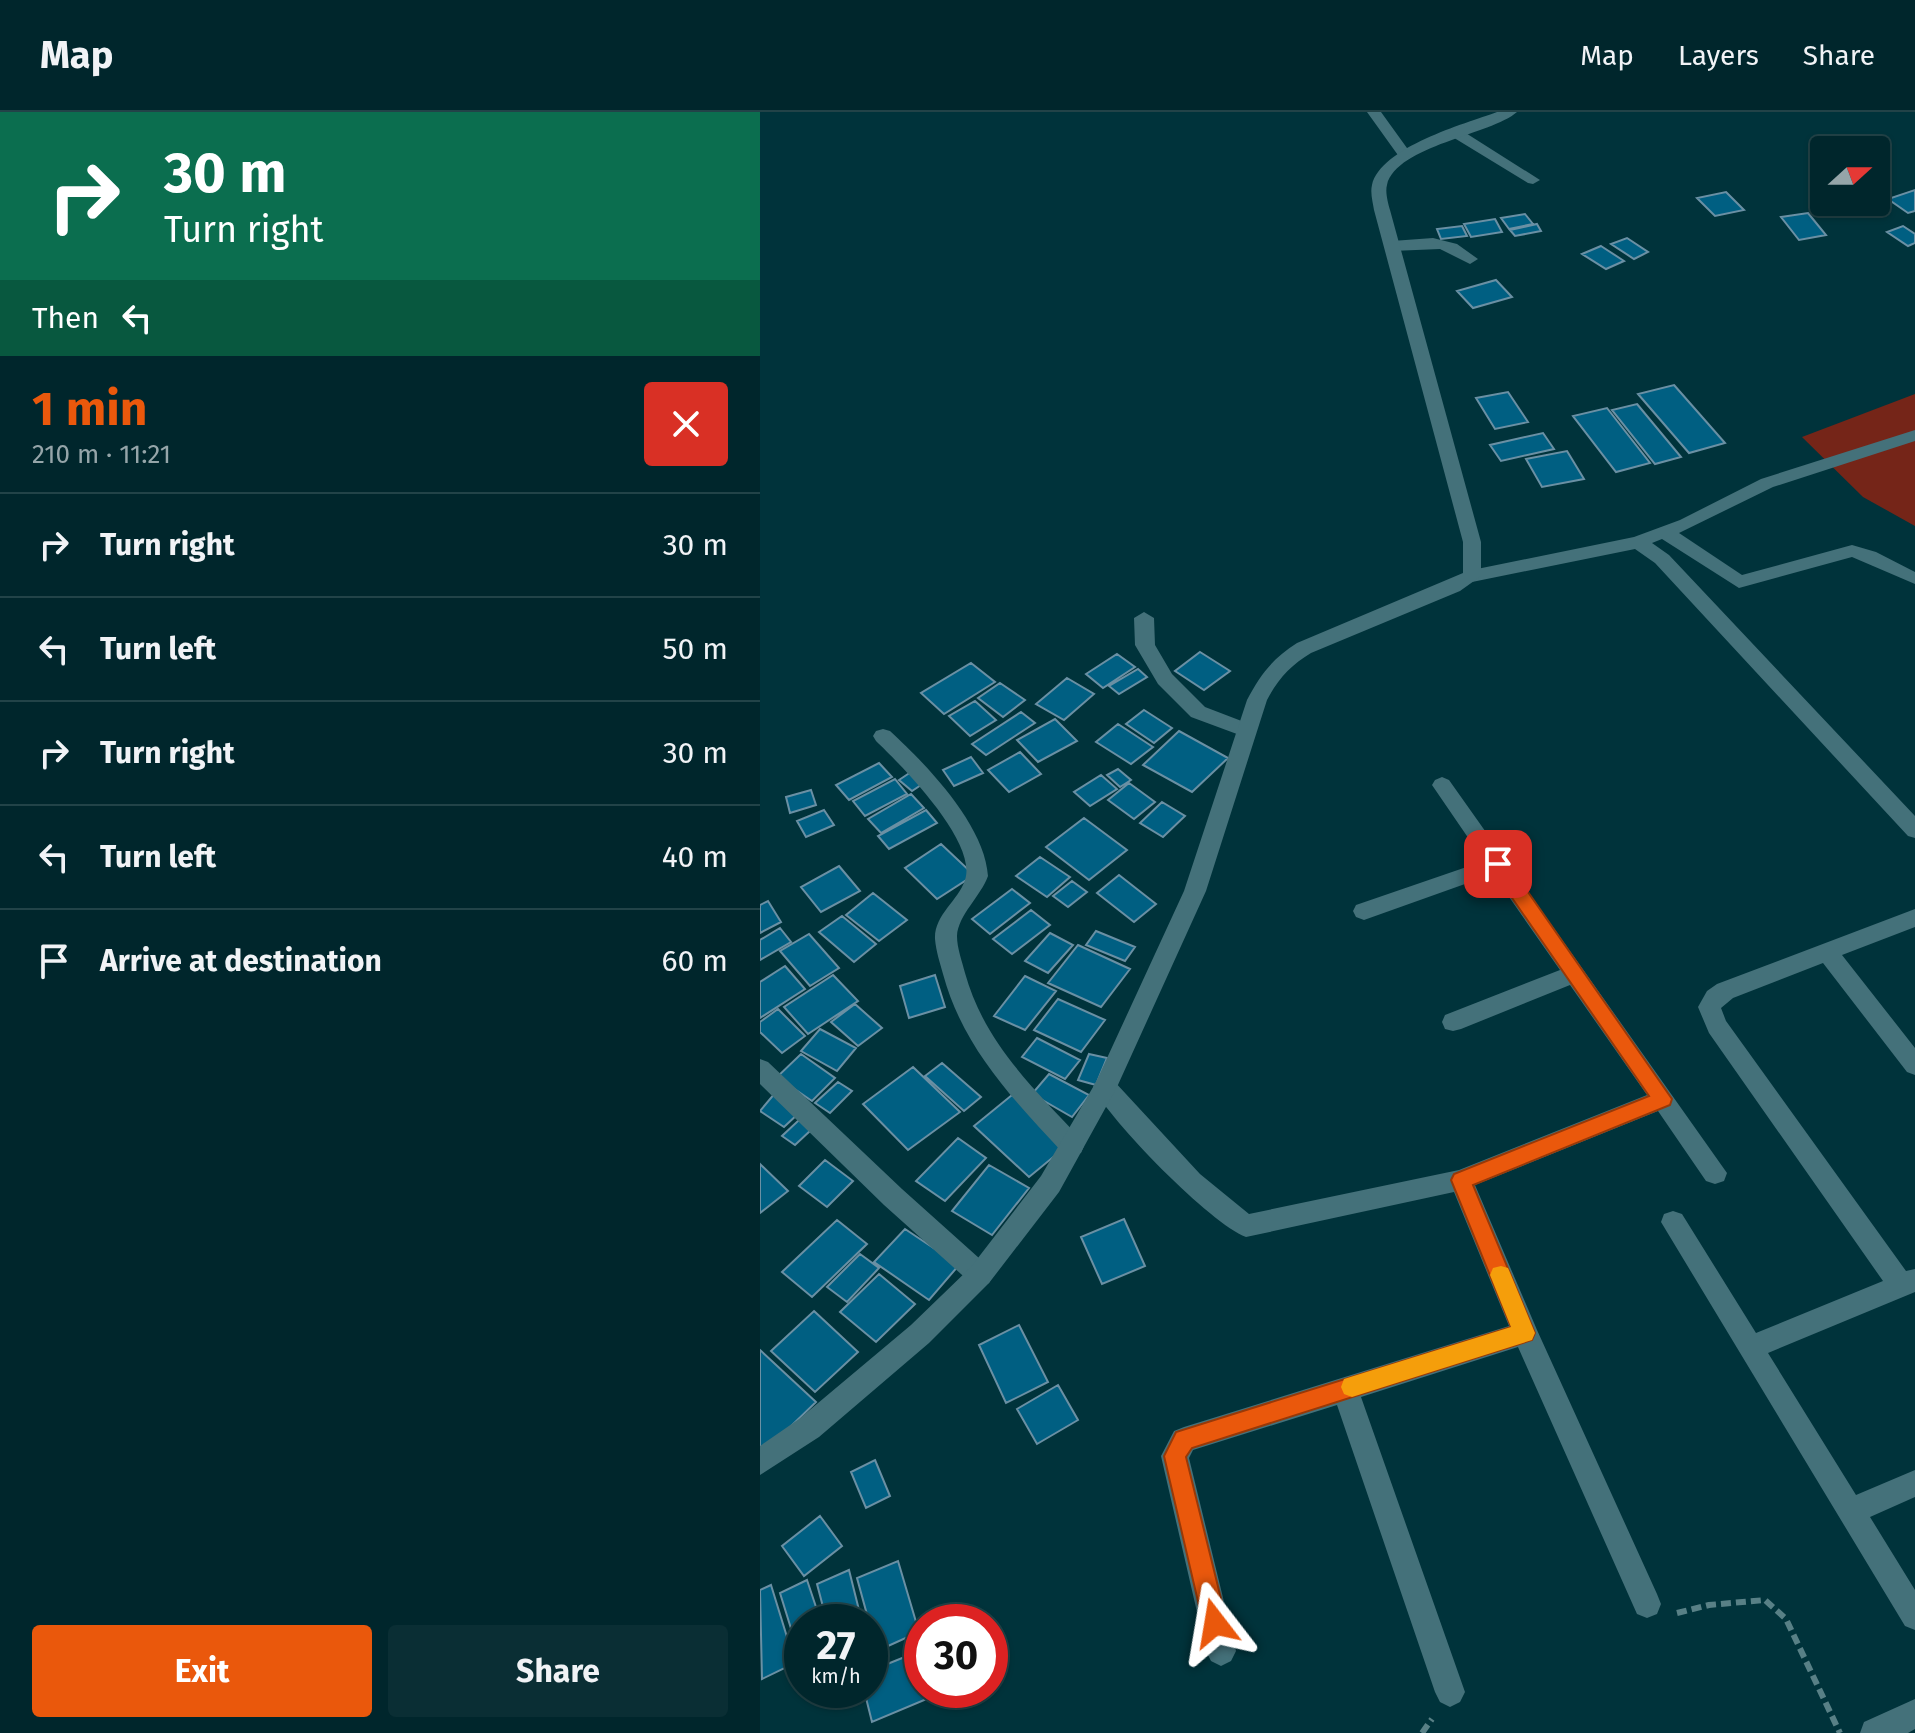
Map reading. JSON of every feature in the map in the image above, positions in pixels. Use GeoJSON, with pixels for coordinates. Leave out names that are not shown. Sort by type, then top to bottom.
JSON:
{"type":"FeatureCollection","features":[{"type":"Feature","properties":{"kind":"street"},"geometry":{"type":"LineString","coordinates":[[1374,112],[1405,155]]}},
{"type":"Feature","properties":{"kind":"street"},"geometry":{"type":"LineString","coordinates":[[1472,576],[1472,542],[1392,246],[1379,186],[1387,170],[1405,155],[1510,112]]}},
{"type":"Feature","properties":{"kind":"street"},"geometry":{"type":"LineString","coordinates":[[1456,133],[1533,180]]}},
{"type":"Feature","properties":{"kind":"street"},"geometry":{"type":"LineString","coordinates":[[1392,246],[1428,242],[1447,244],[1470,259]]}},
{"type":"Feature","properties":{"kind":"street"},"geometry":{"type":"LineString","coordinates":[[760,1462],[821,1419],[920,1334],[980,1275],[1050,1184],[1105,1087],[1195,891],[1245,730],[1269,677],[1288,658],[1339,632],[1407,607],[1472,576],[1638,542],[1767,483],[1915,435]]}},
{"type":"Feature","properties":{"kind":"street"},"geometry":{"type":"LineString","coordinates":[[1664,532],[1739,582],[1852,551],[1870,554],[1905,576],[1915,578]]}},
{"type":"Feature","properties":{"kind":"street"},"geometry":{"type":"LineString","coordinates":[[1638,542],[1662,559],[1915,830]]}},
{"type":"Feature","properties":{"kind":"street"},"geometry":{"type":"LineString","coordinates":[[1144,618],[1145,645],[1165,679],[1198,712],[1245,730]]}},
{"type":"Feature","properties":{"kind":"street"},"geometry":{"type":"LineString","coordinates":[[883,736],[929,781],[976,864],[977,877],[954,914],[946,936],[955,980],[971,1027],[987,1054],[1072,1146]]}},
{"type":"Feature","properties":{"kind":"street"},"geometry":{"type":"LineString","coordinates":[[1442,785],[1715,1173]]}},
{"type":"Feature","properties":{"kind":"street"},"geometry":{"type":"LineString","coordinates":[[1364,911],[1498,864]]}},
{"type":"Feature","properties":{"kind":"street"},"geometry":{"type":"LineString","coordinates":[[1750,1348],[1908,1282],[1717,1026],[1709,1007],[1725,991],[1915,918]]}},
{"type":"Feature","properties":{"kind":"street"},"geometry":{"type":"LineString","coordinates":[[1827,952],[1915,1065]]}},
{"type":"Feature","properties":{"kind":"street"},"geometry":{"type":"LineString","coordinates":[[1453,1022],[1575,974]]}},
{"type":"Feature","properties":{"kind":"street"},"geometry":{"type":"LineString","coordinates":[[760,1069],[893,1197],[980,1275]]}},
{"type":"Feature","properties":{"kind":"street"},"geometry":{"type":"LineString","coordinates":[[1105,1087],[1189,1177],[1232,1219],[1246,1226],[1461,1180],[1663,1099]]}},
{"type":"Feature","properties":{"kind":"street"},"geometry":{"type":"LineString","coordinates":[[1461,1180],[1525,1333],[1647,1604]]}},
{"type":"Feature","properties":{"kind":"street"},"geometry":{"type":"LineString","coordinates":[[1673,1222],[1915,1616]]}},
{"type":"Feature","properties":{"kind":"street"},"geometry":{"type":"LineString","coordinates":[[1221,1651],[1175,1456],[1184,1440],[1525,1333]]}},
{"type":"Feature","properties":{"kind":"street"},"geometry":{"type":"LineString","coordinates":[[1345,1389],[1450,1692]]}},
{"type":"Feature","properties":{"kind":"street"},"geometry":{"type":"LineString","coordinates":[[1852,1511],[1915,1483]]}},
{"type":"Feature","properties":{"kind":"street"},"geometry":{"type":"LineString","coordinates":[[1875,1733],[1915,1714]]}},
{"type":"Feature","properties":{"kind":"path"},"geometry":{"type":"LineString","coordinates":[[1647,1604],[1678,1613],[1709,1605],[1765,1600],[1786,1619],[1840,1733]]}},
{"type":"Feature","properties":{"kind":"shaded area"},"geometry":{"type":"Polygon","coordinates":[[[1915,394],[1915,526],[1863,497],[1802,437],[1915,394]]]}},
{"type":"Feature","properties":{"kind":"building"},"geometry":{"type":"Polygon","coordinates":[[[1915,190],[1915,211],[1908,213],[1890,198],[1915,190]]]}},
{"type":"Feature","properties":{"kind":"building"},"geometry":{"type":"Polygon","coordinates":[[[1726,192],[1744,210],[1715,216],[1697,198],[1726,192]]]}},
{"type":"Feature","properties":{"kind":"building"},"geometry":{"type":"Polygon","coordinates":[[[1808,213],[1826,235],[1799,240],[1781,217],[1808,213]]]}},
{"type":"Feature","properties":{"kind":"building"},"geometry":{"type":"Polygon","coordinates":[[[1525,214],[1533,224],[1509,229],[1501,218],[1525,214]]]}},
{"type":"Feature","properties":{"kind":"building"},"geometry":{"type":"Polygon","coordinates":[[[1495,219],[1502,232],[1471,237],[1464,224],[1495,219]]]}},
{"type":"Feature","properties":{"kind":"building"},"geometry":{"type":"Polygon","coordinates":[[[1537,224],[1541,231],[1515,236],[1510,230],[1537,224]]]}},
{"type":"Feature","properties":{"kind":"building"},"geometry":{"type":"Polygon","coordinates":[[[1462,226],[1467,236],[1441,239],[1437,229],[1462,226]]]}},
{"type":"Feature","properties":{"kind":"building"},"geometry":{"type":"Polygon","coordinates":[[[1903,226],[1915,234],[1915,243],[1908,246],[1887,232],[1903,226]]]}},
{"type":"Feature","properties":{"kind":"building"},"geometry":{"type":"Polygon","coordinates":[[[1627,238],[1648,252],[1634,259],[1611,244],[1627,238]]]}},
{"type":"Feature","properties":{"kind":"building"},"geometry":{"type":"Polygon","coordinates":[[[1601,246],[1624,261],[1606,269],[1582,254],[1601,246]]]}},
{"type":"Feature","properties":{"kind":"building"},"geometry":{"type":"Polygon","coordinates":[[[1496,280],[1512,297],[1473,308],[1457,291],[1496,280]]]}},
{"type":"Feature","properties":{"kind":"building"},"geometry":{"type":"Polygon","coordinates":[[[1674,385],[1725,443],[1689,453],[1638,394],[1674,385]]]}},
{"type":"Feature","properties":{"kind":"building"},"geometry":{"type":"Polygon","coordinates":[[[1508,392],[1528,422],[1495,429],[1476,398],[1508,392]]]}},
{"type":"Feature","properties":{"kind":"building"},"geometry":{"type":"Polygon","coordinates":[[[1637,404],[1681,457],[1655,464],[1612,410],[1637,404]]]}},
{"type":"Feature","properties":{"kind":"building"},"geometry":{"type":"Polygon","coordinates":[[[1607,408],[1650,463],[1616,472],[1573,416],[1607,408]]]}},
{"type":"Feature","properties":{"kind":"building"},"geometry":{"type":"Polygon","coordinates":[[[1543,433],[1554,449],[1501,461],[1490,445],[1543,433]]]}},
{"type":"Feature","properties":{"kind":"building"},"geometry":{"type":"Polygon","coordinates":[[[1567,451],[1584,479],[1542,487],[1526,459],[1567,451]]]}},
{"type":"Feature","properties":{"kind":"building"},"geometry":{"type":"Polygon","coordinates":[[[1200,652],[1230,671],[1204,690],[1175,671],[1200,652]]]}},
{"type":"Feature","properties":{"kind":"building"},"geometry":{"type":"Polygon","coordinates":[[[1117,654],[1135,667],[1103,688],[1086,674],[1117,654]]]}},
{"type":"Feature","properties":{"kind":"building"},"geometry":{"type":"Polygon","coordinates":[[[971,663],[995,682],[944,714],[921,693],[971,663]]]}},
{"type":"Feature","properties":{"kind":"building"},"geometry":{"type":"Polygon","coordinates":[[[1138,669],[1147,677],[1119,694],[1109,686],[1138,669]]]}},
{"type":"Feature","properties":{"kind":"building"},"geometry":{"type":"Polygon","coordinates":[[[1067,678],[1094,694],[1064,720],[1036,704],[1067,678]]]}},
{"type":"Feature","properties":{"kind":"building"},"geometry":{"type":"Polygon","coordinates":[[[1000,683],[1025,700],[1003,717],[978,698],[1000,683]]]}},
{"type":"Feature","properties":{"kind":"building"},"geometry":{"type":"Polygon","coordinates":[[[975,701],[996,720],[970,736],[949,716],[975,701]]]}},
{"type":"Feature","properties":{"kind":"building"},"geometry":{"type":"Polygon","coordinates":[[[1144,710],[1172,728],[1154,743],[1126,724],[1144,710]]]}},
{"type":"Feature","properties":{"kind":"building"},"geometry":{"type":"Polygon","coordinates":[[[1021,712],[1035,723],[986,755],[972,744],[1021,712]]]}},
{"type":"Feature","properties":{"kind":"building"},"geometry":{"type":"Polygon","coordinates":[[[1055,719],[1077,741],[1038,762],[1017,740],[1055,719]]]}},
{"type":"Feature","properties":{"kind":"building"},"geometry":{"type":"Polygon","coordinates":[[[1118,724],[1153,747],[1131,764],[1096,742],[1118,724]]]}},
{"type":"Feature","properties":{"kind":"building"},"geometry":{"type":"Polygon","coordinates":[[[1179,731],[1228,758],[1192,792],[1143,765],[1179,731]]]}},
{"type":"Feature","properties":{"kind":"building"},"geometry":{"type":"Polygon","coordinates":[[[1020,752],[1041,774],[1009,792],[988,770],[1020,752]]]}},
{"type":"Feature","properties":{"kind":"building"},"geometry":{"type":"Polygon","coordinates":[[[971,757],[983,773],[954,786],[943,770],[971,757]]]}},
{"type":"Feature","properties":{"kind":"building"},"geometry":{"type":"Polygon","coordinates":[[[879,763],[892,777],[849,800],[836,785],[879,763]]]}},
{"type":"Feature","properties":{"kind":"building"},"geometry":{"type":"Polygon","coordinates":[[[1118,769],[1131,780],[1120,787],[1107,775],[1118,769]]]}},
{"type":"Feature","properties":{"kind":"building"},"geometry":{"type":"Polygon","coordinates":[[[914,770],[927,781],[912,791],[899,780],[914,770]]]}},
{"type":"Feature","properties":{"kind":"building"},"geometry":{"type":"Polygon","coordinates":[[[1101,775],[1117,789],[1090,806],[1074,792],[1101,775]]]}},
{"type":"Feature","properties":{"kind":"building"},"geometry":{"type":"Polygon","coordinates":[[[895,779],[907,794],[865,816],[853,801],[895,779]]]}},
{"type":"Feature","properties":{"kind":"building"},"geometry":{"type":"Polygon","coordinates":[[[1129,783],[1155,802],[1134,819],[1108,800],[1129,783]]]}},
{"type":"Feature","properties":{"kind":"building"},"geometry":{"type":"Polygon","coordinates":[[[811,790],[816,805],[790,813],[786,797],[811,790]]]}},
{"type":"Feature","properties":{"kind":"building"},"geometry":{"type":"Polygon","coordinates":[[[911,794],[924,808],[881,833],[868,819],[911,794]]]}},
{"type":"Feature","properties":{"kind":"building"},"geometry":{"type":"Polygon","coordinates":[[[1162,802],[1185,816],[1163,837],[1140,823],[1162,802]]]}},
{"type":"Feature","properties":{"kind":"building"},"geometry":{"type":"Polygon","coordinates":[[[824,810],[834,825],[806,837],[797,821],[824,810]]]}},
{"type":"Feature","properties":{"kind":"building"},"geometry":{"type":"Polygon","coordinates":[[[926,810],[937,823],[889,849],[878,836],[926,810]]]}},
{"type":"Feature","properties":{"kind":"building"},"geometry":{"type":"Polygon","coordinates":[[[1084,818],[1127,850],[1089,880],[1046,847],[1084,818]]]}},
{"type":"Feature","properties":{"kind":"building"},"geometry":{"type":"Polygon","coordinates":[[[941,844],[974,875],[937,899],[905,868],[941,844]]]}},
{"type":"Feature","properties":{"kind":"building"},"geometry":{"type":"Polygon","coordinates":[[[1040,857],[1070,877],[1047,897],[1016,876],[1040,857]]]}},
{"type":"Feature","properties":{"kind":"building"},"geometry":{"type":"Polygon","coordinates":[[[839,866],[860,891],[821,912],[801,887],[839,866]]]}},
{"type":"Feature","properties":{"kind":"building"},"geometry":{"type":"Polygon","coordinates":[[[1119,875],[1156,904],[1134,922],[1097,893],[1119,875]]]}},
{"type":"Feature","properties":{"kind":"building"},"geometry":{"type":"Polygon","coordinates":[[[1072,881],[1087,892],[1068,907],[1053,896],[1072,881]]]}},
{"type":"Feature","properties":{"kind":"building"},"geometry":{"type":"Polygon","coordinates":[[[1012,889],[1030,903],[990,934],[972,919],[1012,889]]]}},
{"type":"Feature","properties":{"kind":"building"},"geometry":{"type":"Polygon","coordinates":[[[873,893],[907,920],[879,941],[846,915],[873,893]]]}},
{"type":"Feature","properties":{"kind":"building"},"geometry":{"type":"Polygon","coordinates":[[[768,901],[781,922],[760,933],[760,905],[768,901]]]}},
{"type":"Feature","properties":{"kind":"building"},"geometry":{"type":"Polygon","coordinates":[[[1031,910],[1050,925],[1012,954],[993,939],[1031,910]]]}},
{"type":"Feature","properties":{"kind":"building"},"geometry":{"type":"Polygon","coordinates":[[[842,916],[876,944],[854,962],[819,932],[842,916]]]}},
{"type":"Feature","properties":{"kind":"building"},"geometry":{"type":"Polygon","coordinates":[[[780,928],[791,942],[760,960],[760,940],[780,928]]]}},
{"type":"Feature","properties":{"kind":"building"},"geometry":{"type":"Polygon","coordinates":[[[1096,931],[1135,947],[1125,961],[1086,945],[1096,931]]]}},
{"type":"Feature","properties":{"kind":"building"},"geometry":{"type":"Polygon","coordinates":[[[1050,933],[1073,945],[1048,973],[1025,961],[1050,933]]]}},
{"type":"Feature","properties":{"kind":"building"},"geometry":{"type":"Polygon","coordinates":[[[809,934],[839,968],[810,986],[780,951],[809,934]]]}},
{"type":"Feature","properties":{"kind":"building"},"geometry":{"type":"Polygon","coordinates":[[[1078,945],[1130,969],[1101,1007],[1048,983],[1078,945]]]}},
{"type":"Feature","properties":{"kind":"building"},"geometry":{"type":"Polygon","coordinates":[[[785,966],[805,989],[760,1018],[760,982],[785,966]]]}},
{"type":"Feature","properties":{"kind":"building"},"geometry":{"type":"Polygon","coordinates":[[[833,975],[858,1001],[808,1034],[784,1007],[833,975]]]}},
{"type":"Feature","properties":{"kind":"building"},"geometry":{"type":"Polygon","coordinates":[[[935,975],[945,1007],[909,1018],[900,986],[935,975]]]}},
{"type":"Feature","properties":{"kind":"building"},"geometry":{"type":"Polygon","coordinates":[[[1025,976],[1056,991],[1025,1030],[994,1016],[1025,976]]]}},
{"type":"Feature","properties":{"kind":"building"},"geometry":{"type":"Polygon","coordinates":[[[1058,999],[1105,1020],[1081,1052],[1034,1030],[1058,999]]]}},
{"type":"Feature","properties":{"kind":"building"},"geometry":{"type":"Polygon","coordinates":[[[855,1004],[882,1028],[858,1046],[831,1022],[855,1004]]]}},
{"type":"Feature","properties":{"kind":"building"},"geometry":{"type":"Polygon","coordinates":[[[778,1009],[805,1036],[782,1053],[760,1032],[760,1022],[778,1009]]]}},
{"type":"Feature","properties":{"kind":"building"},"geometry":{"type":"Polygon","coordinates":[[[820,1029],[856,1048],[837,1071],[801,1051],[820,1029]]]}},
{"type":"Feature","properties":{"kind":"building"},"geometry":{"type":"Polygon","coordinates":[[[1037,1038],[1080,1060],[1065,1079],[1022,1057],[1037,1038]]]}},
{"type":"Feature","properties":{"kind":"building"},"geometry":{"type":"Polygon","coordinates":[[[801,1054],[835,1078],[812,1101],[777,1077],[801,1054]]]}},
{"type":"Feature","properties":{"kind":"building"},"geometry":{"type":"Polygon","coordinates":[[[1089,1054],[1107,1058],[1096,1085],[1078,1080],[1089,1054]]]}},
{"type":"Feature","properties":{"kind":"building"},"geometry":{"type":"Polygon","coordinates":[[[942,1063],[981,1097],[964,1111],[925,1076],[942,1063]]]}},
{"type":"Feature","properties":{"kind":"building"},"geometry":{"type":"Polygon","coordinates":[[[913,1067],[960,1112],[908,1150],[863,1104],[913,1067]]]}},
{"type":"Feature","properties":{"kind":"building"},"geometry":{"type":"Polygon","coordinates":[[[1049,1074],[1089,1095],[1072,1117],[1032,1094],[1049,1074]]]}},
{"type":"Feature","properties":{"kind":"building"},"geometry":{"type":"Polygon","coordinates":[[[838,1082],[852,1091],[830,1113],[815,1103],[838,1082]]]}},
{"type":"Feature","properties":{"kind":"building"},"geometry":{"type":"Polygon","coordinates":[[[775,1093],[801,1111],[784,1127],[760,1111],[775,1093]]]}},
{"type":"Feature","properties":{"kind":"building"},"geometry":{"type":"Polygon","coordinates":[[[1012,1095],[1068,1145],[1029,1177],[974,1126],[1012,1095]]]}},
{"type":"Feature","properties":{"kind":"building"},"geometry":{"type":"Polygon","coordinates":[[[799,1120],[811,1130],[795,1145],[782,1136],[799,1120]]]}},
{"type":"Feature","properties":{"kind":"building"},"geometry":{"type":"Polygon","coordinates":[[[958,1138],[986,1158],[945,1201],[916,1181],[958,1138]]]}},
{"type":"Feature","properties":{"kind":"building"},"geometry":{"type":"Polygon","coordinates":[[[825,1160],[853,1181],[827,1207],[799,1186],[825,1160]]]}},
{"type":"Feature","properties":{"kind":"building"},"geometry":{"type":"Polygon","coordinates":[[[760,1164],[788,1191],[760,1213],[760,1164]]]}},
{"type":"Feature","properties":{"kind":"building"},"geometry":{"type":"Polygon","coordinates":[[[989,1165],[1029,1188],[992,1235],[952,1211],[989,1165]]]}},
{"type":"Feature","properties":{"kind":"building"},"geometry":{"type":"Polygon","coordinates":[[[1124,1219],[1145,1266],[1102,1284],[1081,1237],[1124,1219]]]}},
{"type":"Feature","properties":{"kind":"building"},"geometry":{"type":"Polygon","coordinates":[[[837,1220],[867,1244],[812,1297],[782,1272],[837,1220]]]}},
{"type":"Feature","properties":{"kind":"building"},"geometry":{"type":"Polygon","coordinates":[[[905,1229],[959,1265],[929,1300],[874,1262],[905,1229]]]}},
{"type":"Feature","properties":{"kind":"building"},"geometry":{"type":"Polygon","coordinates":[[[860,1254],[879,1268],[847,1302],[827,1287],[860,1254]]]}},
{"type":"Feature","properties":{"kind":"building"},"geometry":{"type":"Polygon","coordinates":[[[879,1274],[915,1304],[876,1342],[840,1312],[879,1274]]]}},
{"type":"Feature","properties":{"kind":"building"},"geometry":{"type":"Polygon","coordinates":[[[814,1311],[858,1352],[815,1392],[771,1351],[814,1311]]]}},
{"type":"Feature","properties":{"kind":"building"},"geometry":{"type":"Polygon","coordinates":[[[1019,1325],[1048,1382],[1006,1403],[979,1345],[1019,1325]]]}},
{"type":"Feature","properties":{"kind":"building"},"geometry":{"type":"Polygon","coordinates":[[[760,1350],[816,1402],[760,1456],[760,1350]]]}},
{"type":"Feature","properties":{"kind":"building"},"geometry":{"type":"Polygon","coordinates":[[[1058,1385],[1078,1420],[1037,1444],[1017,1409],[1058,1385]]]}},
{"type":"Feature","properties":{"kind":"building"},"geometry":{"type":"Polygon","coordinates":[[[875,1460],[890,1496],[866,1508],[851,1472],[875,1460]]]}},
{"type":"Feature","properties":{"kind":"building"},"geometry":{"type":"Polygon","coordinates":[[[820,1516],[842,1546],[804,1576],[782,1546],[820,1516]]]}},
{"type":"Feature","properties":{"kind":"building"},"geometry":{"type":"Polygon","coordinates":[[[898,1561],[911,1604],[904,1604],[904,1639],[888,1646],[888,1604],[864,1604],[857,1578],[898,1561]]]}},
{"type":"Feature","properties":{"kind":"building"},"geometry":{"type":"Polygon","coordinates":[[[849,1570],[858,1604],[822,1604],[817,1584],[849,1570]]]}},
{"type":"Feature","properties":{"kind":"building"},"geometry":{"type":"Polygon","coordinates":[[[807,1580],[815,1604],[784,1606],[780,1593],[807,1580]]]}},
{"type":"Feature","properties":{"kind":"building"},"geometry":{"type":"Polygon","coordinates":[[[771,1585],[784,1627],[784,1668],[762,1679],[760,1590],[771,1585]]]}},
{"type":"Feature","properties":{"kind":"building"},"geometry":{"type":"Polygon","coordinates":[[[904,1657],[905,1708],[872,1722],[868,1708],[888,1708],[888,1664],[904,1657]]]}},
{"type":"Feature","properties":{"kind":"slow traffic"},"geometry":{"type":"LineString","coordinates":[[1352,1387],[1525,1333],[1501,1275]]}},
{"type":"Feature","properties":{"kind":"route"},"geometry":{"type":"LineString","coordinates":[[1215,1623],[1175,1456],[1184,1440],[1525,1333],[1461,1180],[1663,1099],[1498,864]]}}]}
